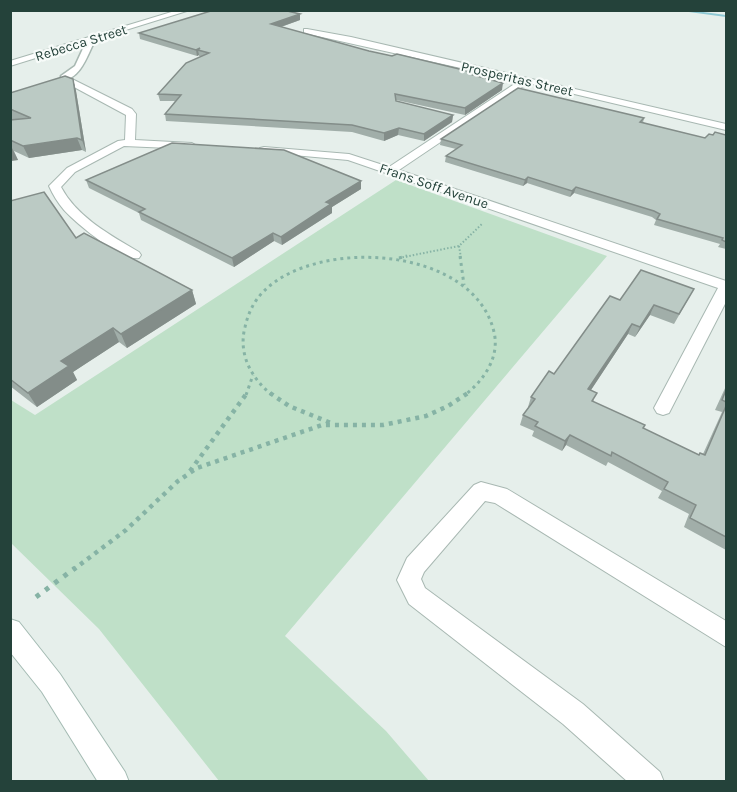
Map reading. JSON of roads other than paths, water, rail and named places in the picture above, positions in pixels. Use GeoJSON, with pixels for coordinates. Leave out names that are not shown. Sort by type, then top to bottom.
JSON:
{"type":"FeatureCollection","features":[{"type":"Feature","properties":{"kind":"street","name":"Rebecca Street"},"geometry":{"type":"LineString","coordinates":[[10,64],[187,10]]}},
{"type":"Feature","properties":{"kind":"street","name":"Prosperitas Street"},"geometry":{"type":"LineString","coordinates":[[307,32],[351,39],[726,127]]}},
{"type":"Feature","properties":{"kind":"street"},"geometry":{"type":"LineString","coordinates":[[64,78],[128,111],[131,114],[130,142]]}},
{"type":"Feature","properties":{"kind":"street"},"geometry":{"type":"LineString","coordinates":[[392,170],[459,119],[525,81]]}},
{"type":"Feature","properties":{"kind":"street"},"geometry":{"type":"LineString","coordinates":[[134,255],[86,224],[58,196],[55,186],[59,180],[71,170],[117,146],[130,142],[208,147]]}},
{"type":"Feature","properties":{"kind":"street","name":"Frans Soff Avenue"},"geometry":{"type":"LineString","coordinates":[[254,150],[338,155],[392,170],[726,287]]}},
{"type":"Feature","properties":{"kind":"street"},"geometry":{"type":"LineString","coordinates":[[663,408],[726,287]]}},
{"type":"Feature","properties":{"kind":"street"},"geometry":{"type":"LineString","coordinates":[[650,782],[573,714],[417,596],[409,580],[415,565],[481,491],[500,495],[726,635]]}},
{"type":"Feature","properties":{"kind":"street"},"geometry":{"type":"LineString","coordinates":[[10,631],[51,683],[116,782]]}},
{"type":"Feature","properties":{"kind":"lane"},"geometry":{"type":"LineString","coordinates":[[64,78],[78,67],[91,40]]}},
{"type":"Feature","properties":{"kind":"waterway"},"geometry":{"type":"LineString","coordinates":[[675,10],[726,16]]}}]}
